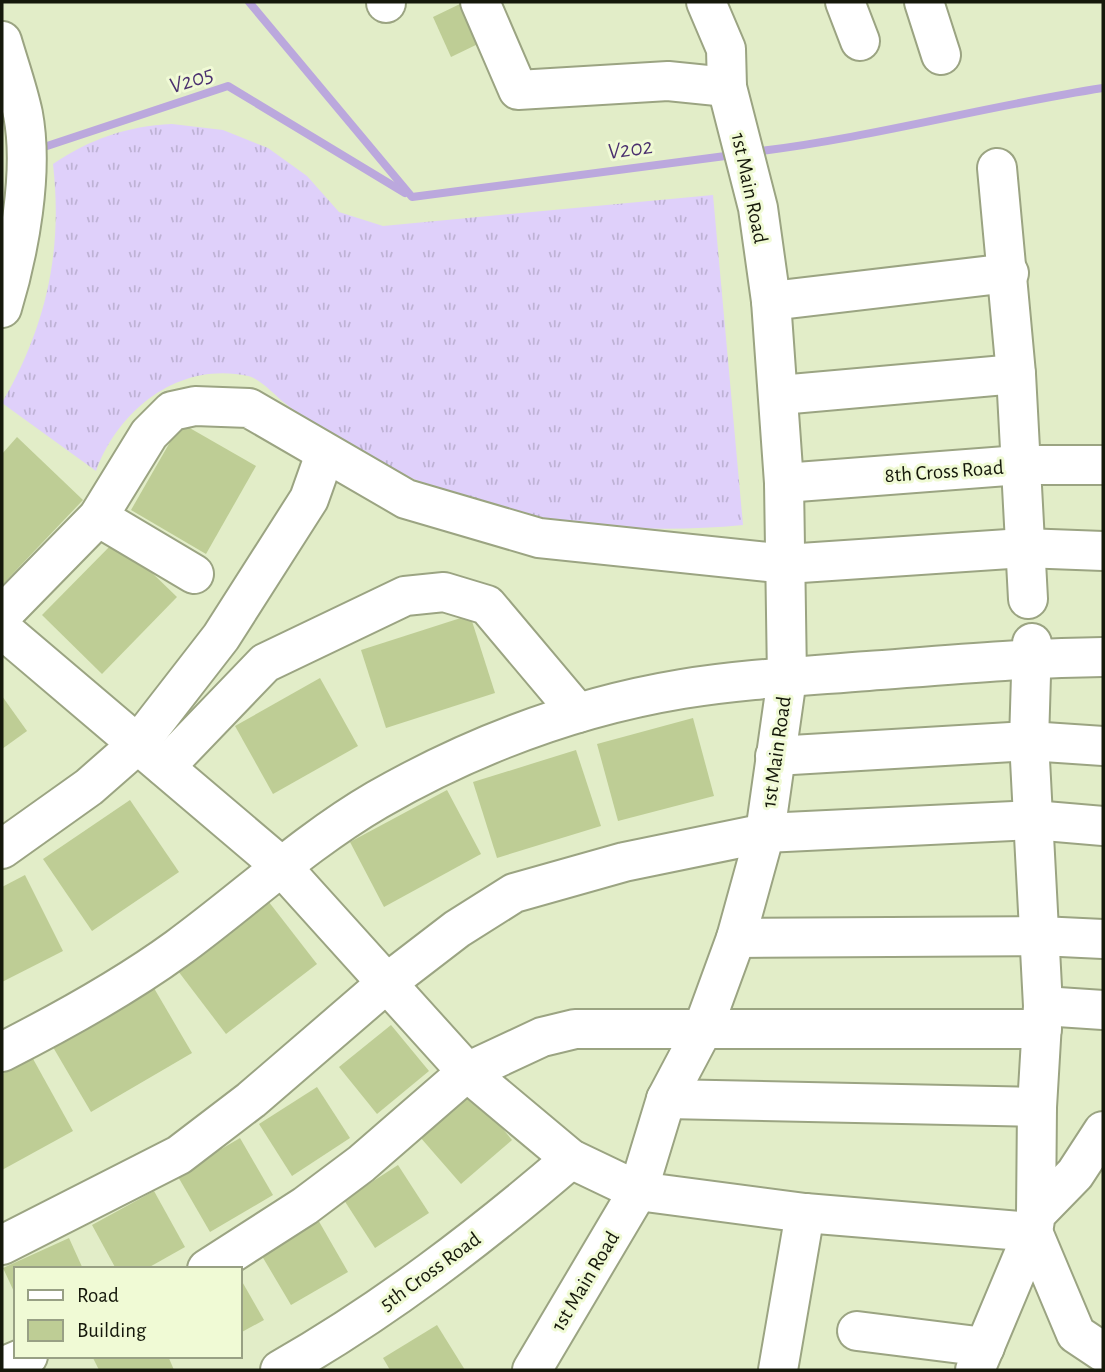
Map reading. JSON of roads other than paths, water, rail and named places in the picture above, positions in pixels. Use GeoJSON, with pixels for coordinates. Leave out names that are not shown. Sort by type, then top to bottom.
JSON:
{"type":"FeatureCollection","features":[{"type":"Feature","properties":{"kind":"street"},"geometry":{"type":"LineString","coordinates":[[480,2],[518,90],[668,81],[715,85]]}},
{"type":"Feature","properties":{"kind":"street","name":"1st Main Road"},"geometry":{"type":"LineString","coordinates":[[532,1370],[638,1191],[666,1099],[702,1031],[736,938],[765,833],[787,678],[784,483],[772,301],[758,208],[715,85],[726,49],[706,2]]}},
{"type":"Feature","properties":{"kind":"street"},"geometry":{"type":"LineString","coordinates":[[845,2],[860,41]]}},
{"type":"Feature","properties":{"kind":"street"},"geometry":{"type":"LineString","coordinates":[[924,2],[941,55]]}},
{"type":"Feature","properties":{"kind":"street"},"geometry":{"type":"LineString","coordinates":[[2,41],[23,116],[25,166],[18,236],[2,308]]}},
{"type":"Feature","properties":{"kind":"street"},"geometry":{"type":"LineString","coordinates":[[997,168],[1009,273],[1028,599]]}},
{"type":"Feature","properties":{"kind":"street"},"geometry":{"type":"LineString","coordinates":[[772,301],[1009,273]]}},
{"type":"Feature","properties":{"kind":"street"},"geometry":{"type":"LineString","coordinates":[[780,395],[1016,374]]}},
{"type":"Feature","properties":{"kind":"street"},"geometry":{"type":"LineString","coordinates":[[2,615],[98,517],[149,434],[172,411],[195,406],[248,408],[406,499],[539,537],[786,564],[1024,548],[1103,551]]}},
{"type":"Feature","properties":{"kind":"street"},"geometry":{"type":"LineString","coordinates":[[151,755],[221,637],[309,499],[325,453]]}},
{"type":"Feature","properties":{"kind":"street","name":"8th Cross Road"},"geometry":{"type":"LineString","coordinates":[[784,483],[1020,466],[1103,465]]}},
{"type":"Feature","properties":{"kind":"street"},"geometry":{"type":"LineString","coordinates":[[98,517],[194,574]]}},
{"type":"Feature","properties":{"kind":"street"},"geometry":{"type":"LineString","coordinates":[[2,849],[79,794],[151,755],[265,663],[397,600],[424,592],[459,594],[487,606],[578,713]]}},
{"type":"Feature","properties":{"kind":"street"},"geometry":{"type":"LineString","coordinates":[[2,629],[281,866],[467,1072],[571,1159],[638,1191],[805,1213],[1034,1223],[1089,1174],[1103,1131]]}},
{"type":"Feature","properties":{"kind":"street"},"geometry":{"type":"LineString","coordinates":[[857,1331],[980,1358],[1034,1223],[1042,1017],[1040,936],[1028,741],[1033,650]]}},
{"type":"Feature","properties":{"kind":"street"},"geometry":{"type":"LineString","coordinates":[[2,1052],[61,1022],[141,973],[230,909],[281,866],[337,825],[425,774],[507,737],[578,713],[681,689],[1033,650],[1103,657]]}},
{"type":"Feature","properties":{"kind":"street"},"geometry":{"type":"LineString","coordinates":[[775,756],[1028,741],[1103,746]]}},
{"type":"Feature","properties":{"kind":"street"},"geometry":{"type":"LineString","coordinates":[[2,1245],[179,1155],[251,1100],[388,982],[457,929],[514,893],[624,862],[765,833],[1033,820],[1103,825]]}},
{"type":"Feature","properties":{"kind":"street"},"geometry":{"type":"LineString","coordinates":[[736,938],[1040,936],[1103,939]]}},
{"type":"Feature","properties":{"kind":"street"},"geometry":{"type":"LineString","coordinates":[[210,1267],[305,1206],[361,1164],[467,1072],[542,1037],[575,1029],[702,1031],[1042,1017],[1103,1010]]}},
{"type":"Feature","properties":{"kind":"street"},"geometry":{"type":"LineString","coordinates":[[666,1099],[1037,1107]]}},
{"type":"Feature","properties":{"kind":"street","name":"5th Cross Road"},"geometry":{"type":"LineString","coordinates":[[280,1370],[379,1309],[446,1262],[571,1159]]}},
{"type":"Feature","properties":{"kind":"street"},"geometry":{"type":"LineString","coordinates":[[778,1370],[805,1213]]}},
{"type":"Feature","properties":{"kind":"street"},"geometry":{"type":"LineString","coordinates":[[1034,1223],[1076,1334],[1103,1352]]}},
{"type":"Feature","properties":{"kind":"street"},"geometry":{"type":"LineString","coordinates":[[2,1367],[23,1358]]}},
{"type":"Feature","properties":{"kind":"waterway","name":"V202"},"geometry":{"type":"LineString","coordinates":[[249,2],[412,197],[733,155]]}},
{"type":"Feature","properties":{"kind":"waterway","name":"V205"},"geometry":{"type":"LineString","coordinates":[[38,149],[228,86],[405,193]]}},
{"type":"Feature","properties":{"kind":"waterway","name":"V202"},"geometry":{"type":"LineString","coordinates":[[753,152],[841,139],[1103,88]]}}]}
